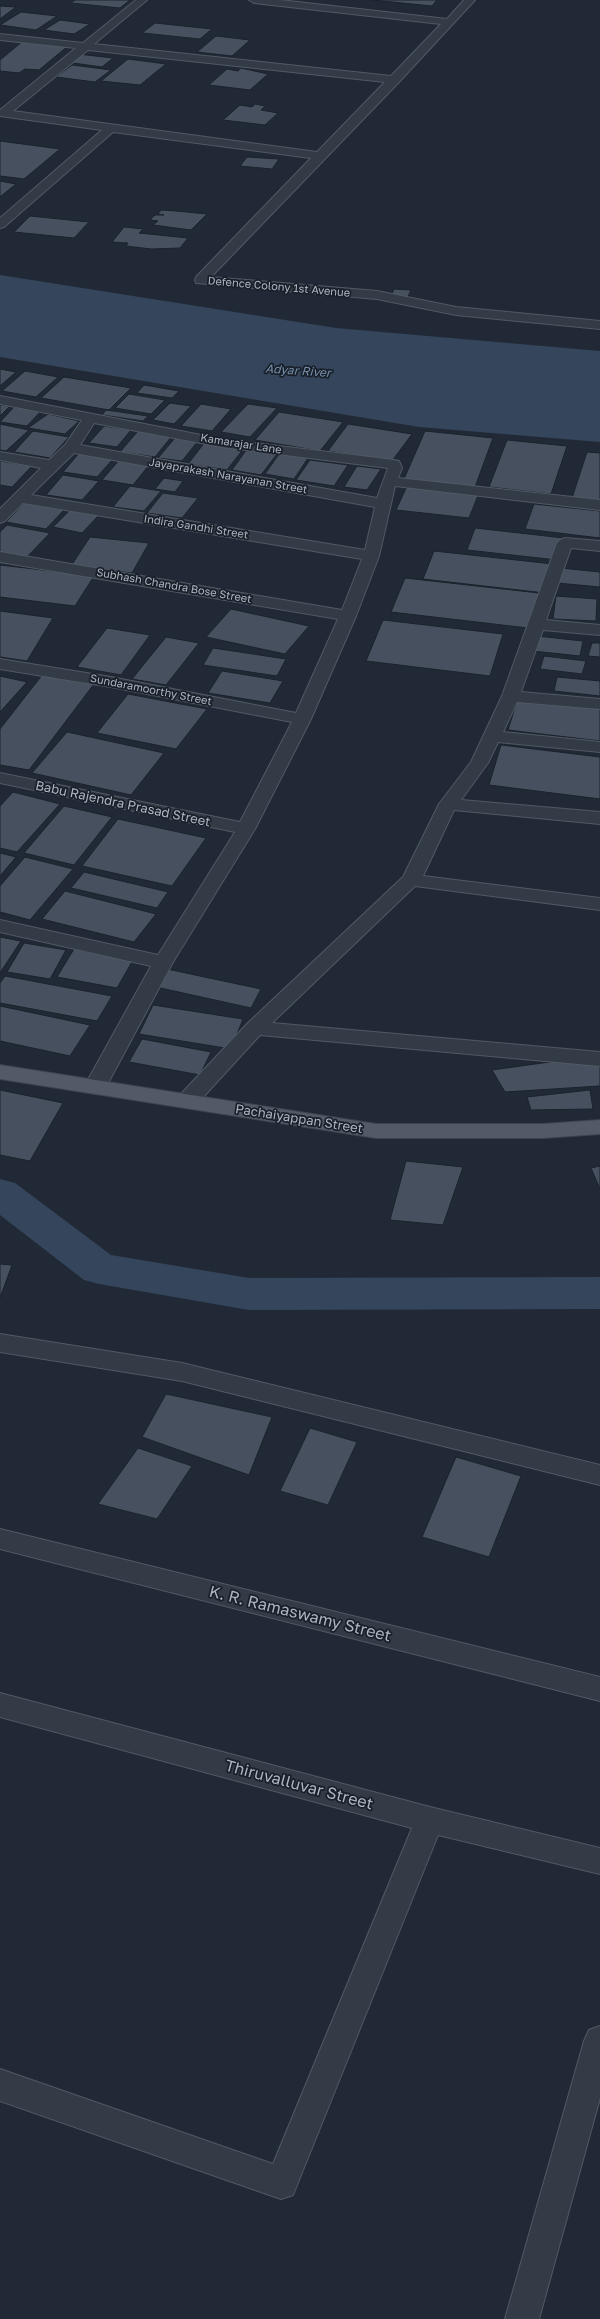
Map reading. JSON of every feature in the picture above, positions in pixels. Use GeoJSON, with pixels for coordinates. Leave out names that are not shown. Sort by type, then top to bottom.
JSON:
{"type":"FeatureCollection","features":[{"type":"Feature","properties":{"kind":"main road","name":"Pachaiyappan Street"},"geometry":{"type":"LineString","coordinates":[[0,1072],[376,1131],[543,1131],[600,1127]]}},
{"type":"Feature","properties":{"kind":"street"},"geometry":{"type":"LineString","coordinates":[[2,113],[142,0]]}},
{"type":"Feature","properties":{"kind":"street"},"geometry":{"type":"LineString","coordinates":[[254,0],[450,22]]}},
{"type":"Feature","properties":{"kind":"street","name":"Defence Colony 1st Avenue"},"geometry":{"type":"LineString","coordinates":[[470,0],[395,80],[319,156],[201,280],[377,295],[424,306],[456,311],[600,325]]}},
{"type":"Feature","properties":{"kind":"street"},"geometry":{"type":"LineString","coordinates":[[0,37],[395,80]]}},
{"type":"Feature","properties":{"kind":"street"},"geometry":{"type":"LineString","coordinates":[[2,113],[319,156]]}},
{"type":"Feature","properties":{"kind":"street"},"geometry":{"type":"LineString","coordinates":[[0,224],[111,128]]}},
{"type":"Feature","properties":{"kind":"street","name":"Kamarajar Lane"},"geometry":{"type":"LineString","coordinates":[[0,400],[222,442],[374,463],[392,472],[600,505]]}},
{"type":"Feature","properties":{"kind":"street"},"geometry":{"type":"LineString","coordinates":[[0,517],[71,448],[90,418]]}},
{"type":"Feature","properties":{"kind":"street","name":"Jayaprakash Narayanan Street"},"geometry":{"type":"LineString","coordinates":[[71,448],[385,504]]}},
{"type":"Feature","properties":{"kind":"street"},"geometry":{"type":"LineString","coordinates":[[0,456],[52,465]]}},
{"type":"Feature","properties":{"kind":"street"},"geometry":{"type":"LineString","coordinates":[[95,1087],[163,962],[246,829],[302,719],[348,616],[371,556],[392,472]]}},
{"type":"Feature","properties":{"kind":"street","name":"Indira Gandhi Street"},"geometry":{"type":"LineString","coordinates":[[20,498],[371,556]]}},
{"type":"Feature","properties":{"kind":"street"},"geometry":{"type":"LineString","coordinates":[[187,1101],[255,1028],[411,880],[448,804],[479,762],[511,696],[535,624],[565,543],[600,546]]}},
{"type":"Feature","properties":{"kind":"street","name":"Subhash Chandra Bose Street"},"geometry":{"type":"LineString","coordinates":[[0,557],[348,616]]}},
{"type":"Feature","properties":{"kind":"street"},"geometry":{"type":"LineString","coordinates":[[535,624],[600,630]]}},
{"type":"Feature","properties":{"kind":"street","name":"Sundaramoorthy Street"},"geometry":{"type":"LineString","coordinates":[[0,664],[111,682],[302,719]]}},
{"type":"Feature","properties":{"kind":"street"},"geometry":{"type":"LineString","coordinates":[[511,696],[600,704]]}},
{"type":"Feature","properties":{"kind":"street"},"geometry":{"type":"LineString","coordinates":[[491,736],[600,747]]}},
{"type":"Feature","properties":{"kind":"street","name":"Babu Rajendra Prasad Street"},"geometry":{"type":"LineString","coordinates":[[0,778],[246,829]]}},
{"type":"Feature","properties":{"kind":"street"},"geometry":{"type":"LineString","coordinates":[[448,804],[600,818]]}},
{"type":"Feature","properties":{"kind":"street"},"geometry":{"type":"LineString","coordinates":[[411,880],[600,904]]}},
{"type":"Feature","properties":{"kind":"street"},"geometry":{"type":"LineString","coordinates":[[0,926],[163,962]]}},
{"type":"Feature","properties":{"kind":"street"},"geometry":{"type":"LineString","coordinates":[[255,1028],[600,1059]]}},
{"type":"Feature","properties":{"kind":"street"},"geometry":{"type":"LineString","coordinates":[[0,1343],[182,1372],[600,1476]]}},
{"type":"Feature","properties":{"kind":"street","name":"K. R. Ramaswamy Street"},"geometry":{"type":"LineString","coordinates":[[0,1539],[600,1689]]}},
{"type":"Feature","properties":{"kind":"street","name":"Thiruvalluvar Street"},"geometry":{"type":"LineString","coordinates":[[0,1705],[430,1820],[600,1861]]}},
{"type":"Feature","properties":{"kind":"street"},"geometry":{"type":"LineString","coordinates":[[0,2085],[281,2183],[430,1820]]}},
{"type":"Feature","properties":{"kind":"street"},"geometry":{"type":"LineString","coordinates":[[522,2319],[600,2041]]}},
{"type":"Feature","properties":{"kind":"water","name":"Adyar River"},"geometry":{"type":"Polygon","coordinates":[[[0,275],[336,328],[600,351],[600,442],[419,427],[0,357],[0,275]]]}},
{"type":"Feature","properties":{"kind":"building"},"geometry":{"type":"Polygon","coordinates":[[[75,0],[130,0],[120,8],[71,3],[75,0]]]}},
{"type":"Feature","properties":{"kind":"building"},"geometry":{"type":"Polygon","coordinates":[[[372,0],[437,0],[432,6],[372,0]]]}},
{"type":"Feature","properties":{"kind":"building"},"geometry":{"type":"Polygon","coordinates":[[[0,6],[16,7],[0,19],[0,6]]]}},
{"type":"Feature","properties":{"kind":"building"},"geometry":{"type":"Polygon","coordinates":[[[21,12],[57,16],[36,30],[0,25],[21,12]]]}},
{"type":"Feature","properties":{"kind":"building"},"geometry":{"type":"Polygon","coordinates":[[[60,20],[90,24],[74,34],[44,30],[60,20]]]}},
{"type":"Feature","properties":{"kind":"building"},"geometry":{"type":"Polygon","coordinates":[[[155,23],[212,29],[200,39],[142,33],[155,23]]]}},
{"type":"Feature","properties":{"kind":"building"},"geometry":{"type":"Polygon","coordinates":[[[216,36],[250,40],[232,56],[197,52],[216,36]]]}},
{"type":"Feature","properties":{"kind":"building"},"geometry":{"type":"Polygon","coordinates":[[[23,41],[68,46],[39,70],[25,69],[19,73],[0,71],[0,60],[23,41]]]}},
{"type":"Feature","properties":{"kind":"building"},"geometry":{"type":"Polygon","coordinates":[[[78,54],[113,58],[102,67],[66,62],[78,54]]]}},
{"type":"Feature","properties":{"kind":"building"},"geometry":{"type":"Polygon","coordinates":[[[128,59],[166,64],[140,85],[101,81],[128,59]]]}},
{"type":"Feature","properties":{"kind":"building"},"geometry":{"type":"Polygon","coordinates":[[[72,65],[111,70],[95,82],[56,77],[72,65]]]}},
{"type":"Feature","properties":{"kind":"building"},"geometry":{"type":"Polygon","coordinates":[[[241,68],[268,74],[250,90],[209,85],[227,69],[238,71],[241,68]]]}},
{"type":"Feature","properties":{"kind":"building"},"geometry":{"type":"Polygon","coordinates":[[[255,104],[265,106],[261,110],[278,113],[265,125],[223,120],[240,105],[252,107],[255,104]]]}},
{"type":"Feature","properties":{"kind":"building"},"geometry":{"type":"Polygon","coordinates":[[[0,141],[60,149],[24,179],[0,176],[0,141]]]}},
{"type":"Feature","properties":{"kind":"building"},"geometry":{"type":"Polygon","coordinates":[[[247,157],[279,159],[272,169],[240,166],[247,157]]]}},
{"type":"Feature","properties":{"kind":"building"},"geometry":{"type":"Polygon","coordinates":[[[0,181],[16,184],[0,197],[0,181]]]}},
{"type":"Feature","properties":{"kind":"building"},"geometry":{"type":"Polygon","coordinates":[[[161,210],[207,214],[191,230],[153,225],[158,221],[150,220],[155,215],[164,215],[158,214],[161,210]]]}},
{"type":"Feature","properties":{"kind":"building"},"geometry":{"type":"Polygon","coordinates":[[[30,216],[89,222],[74,238],[14,232],[30,216]]]}},
{"type":"Feature","properties":{"kind":"building"},"geometry":{"type":"Polygon","coordinates":[[[124,227],[143,229],[139,233],[188,238],[180,248],[151,249],[126,246],[128,243],[112,242],[124,227]]]}},
{"type":"Feature","properties":{"kind":"building"},"geometry":{"type":"Polygon","coordinates":[[[394,289],[411,290],[407,299],[390,298],[394,289]]]}},
{"type":"Feature","properties":{"kind":"building"},"geometry":{"type":"Polygon","coordinates":[[[0,369],[16,372],[0,386],[0,369]]]}},
{"type":"Feature","properties":{"kind":"building"},"geometry":{"type":"Polygon","coordinates":[[[25,371],[58,377],[36,397],[2,391],[25,371]]]}},
{"type":"Feature","properties":{"kind":"building"},"geometry":{"type":"Polygon","coordinates":[[[64,377],[131,388],[109,410],[41,398],[64,377]]]}},
{"type":"Feature","properties":{"kind":"building"},"geometry":{"type":"Polygon","coordinates":[[[144,385],[179,391],[172,398],[137,393],[144,385]]]}},
{"type":"Feature","properties":{"kind":"building"},"geometry":{"type":"Polygon","coordinates":[[[129,394],[165,400],[151,414],[115,408],[129,394]]]}},
{"type":"Feature","properties":{"kind":"building"},"geometry":{"type":"Polygon","coordinates":[[[170,403],[191,406],[174,424],[153,420],[170,403]]]}},
{"type":"Feature","properties":{"kind":"building"},"geometry":{"type":"Polygon","coordinates":[[[201,404],[231,409],[212,431],[181,426],[201,404]]]}},
{"type":"Feature","properties":{"kind":"building"},"geometry":{"type":"Polygon","coordinates":[[[248,404],[277,408],[250,437],[221,432],[248,404]]]}},
{"type":"Feature","properties":{"kind":"building"},"geometry":{"type":"Polygon","coordinates":[[[0,405],[10,406],[0,416],[0,405]]]}},
{"type":"Feature","properties":{"kind":"building"},"geometry":{"type":"Polygon","coordinates":[[[15,406],[42,410],[27,426],[0,422],[15,406]]]}},
{"type":"Feature","properties":{"kind":"building"},"geometry":{"type":"Polygon","coordinates":[[[106,410],[148,416],[143,421],[102,415],[106,410]]]}},
{"type":"Feature","properties":{"kind":"building"},"geometry":{"type":"Polygon","coordinates":[[[279,412],[343,422],[320,451],[255,440],[279,412]]]}},
{"type":"Feature","properties":{"kind":"building"},"geometry":{"type":"Polygon","coordinates":[[[48,414],[79,421],[65,434],[28,428],[48,414]]]}},
{"type":"Feature","properties":{"kind":"building"},"geometry":{"type":"Polygon","coordinates":[[[0,424],[29,430],[6,451],[0,450],[0,424]]]}},
{"type":"Feature","properties":{"kind":"building"},"geometry":{"type":"Polygon","coordinates":[[[348,424],[412,434],[392,461],[328,451],[348,424]]]}},
{"type":"Feature","properties":{"kind":"building"},"geometry":{"type":"Polygon","coordinates":[[[104,426],[131,430],[117,447],[89,443],[104,426]]]}},
{"type":"Feature","properties":{"kind":"building"},"geometry":{"type":"Polygon","coordinates":[[[33,431],[69,437],[50,458],[14,452],[33,431]]]}},
{"type":"Feature","properties":{"kind":"building"},"geometry":{"type":"Polygon","coordinates":[[[138,431],[172,436],[155,457],[120,452],[138,431]]]}},
{"type":"Feature","properties":{"kind":"building"},"geometry":{"type":"Polygon","coordinates":[[[425,431],[493,438],[475,487],[404,479],[425,431]]]}},
{"type":"Feature","properties":{"kind":"building"},"geometry":{"type":"Polygon","coordinates":[[[175,438],[198,441],[182,461],[158,458],[175,438]]]}},
{"type":"Feature","properties":{"kind":"building"},"geometry":{"type":"Polygon","coordinates":[[[507,440],[567,446],[551,494],[489,487],[507,440]]]}},
{"type":"Feature","properties":{"kind":"building"},"geometry":{"type":"Polygon","coordinates":[[[205,442],[244,448],[227,470],[188,464],[205,442]]]}},
{"type":"Feature","properties":{"kind":"building"},"geometry":{"type":"Polygon","coordinates":[[[247,449],[277,454],[261,475],[232,470],[247,449]]]}},
{"type":"Feature","properties":{"kind":"building"},"geometry":{"type":"Polygon","coordinates":[[[81,451],[114,458],[97,477],[63,472],[81,451]]]}},
{"type":"Feature","properties":{"kind":"building"},"geometry":{"type":"Polygon","coordinates":[[[587,452],[600,453],[600,501],[572,498],[587,452]]]}},
{"type":"Feature","properties":{"kind":"building"},"geometry":{"type":"Polygon","coordinates":[[[279,454],[308,458],[294,479],[265,474],[279,454]]]}},
{"type":"Feature","properties":{"kind":"building"},"geometry":{"type":"Polygon","coordinates":[[[120,459],[150,464],[133,485],[102,480],[120,459]]]}},
{"type":"Feature","properties":{"kind":"building"},"geometry":{"type":"Polygon","coordinates":[[[310,460],[348,465],[334,486],[296,480],[310,460]]]}},
{"type":"Feature","properties":{"kind":"building"},"geometry":{"type":"Polygon","coordinates":[[[0,461],[32,466],[12,487],[0,485],[0,461]]]}},
{"type":"Feature","properties":{"kind":"building"},"geometry":{"type":"Polygon","coordinates":[[[357,466],[381,469],[367,490],[344,487],[357,466]]]}},
{"type":"Feature","properties":{"kind":"building"},"geometry":{"type":"Polygon","coordinates":[[[63,475],[99,481],[82,500],[46,495],[63,475]]]}},
{"type":"Feature","properties":{"kind":"building"},"geometry":{"type":"Polygon","coordinates":[[[164,478],[183,481],[175,492],[155,489],[164,478]]]}},
{"type":"Feature","properties":{"kind":"building"},"geometry":{"type":"Polygon","coordinates":[[[130,486],[161,491],[144,511],[113,507],[130,486]]]}},
{"type":"Feature","properties":{"kind":"building"},"geometry":{"type":"Polygon","coordinates":[[[407,486],[479,493],[469,518],[396,510],[407,486]]]}},
{"type":"Feature","properties":{"kind":"building"},"geometry":{"type":"Polygon","coordinates":[[[163,493],[198,498],[182,518],[147,513],[163,493]]]}},
{"type":"Feature","properties":{"kind":"building"},"geometry":{"type":"Polygon","coordinates":[[[24,503],[64,510],[46,529],[6,522],[24,503]]]}},
{"type":"Feature","properties":{"kind":"building"},"geometry":{"type":"Polygon","coordinates":[[[534,504],[600,511],[600,538],[525,529],[534,504]]]}},
{"type":"Feature","properties":{"kind":"building"},"geometry":{"type":"Polygon","coordinates":[[[71,509],[100,514],[82,533],[53,527],[71,509]]]}},
{"type":"Feature","properties":{"kind":"building"},"geometry":{"type":"Polygon","coordinates":[[[7,525],[50,533],[25,559],[0,554],[0,532],[7,525]]]}},
{"type":"Feature","properties":{"kind":"building"},"geometry":{"type":"Polygon","coordinates":[[[475,528],[564,538],[557,560],[467,550],[475,528]]]}},
{"type":"Feature","properties":{"kind":"building"},"geometry":{"type":"Polygon","coordinates":[[[90,537],[149,543],[132,573],[71,566],[90,537]]]}},
{"type":"Feature","properties":{"kind":"building"},"geometry":{"type":"Polygon","coordinates":[[[434,551],[553,564],[545,593],[423,579],[434,551]]]}},
{"type":"Feature","properties":{"kind":"building"},"geometry":{"type":"Polygon","coordinates":[[[0,565],[94,576],[75,606],[0,597],[0,565]]]}},
{"type":"Feature","properties":{"kind":"building"},"geometry":{"type":"Polygon","coordinates":[[[561,568],[600,572],[600,587],[557,583],[561,568]]]}},
{"type":"Feature","properties":{"kind":"building"},"geometry":{"type":"Polygon","coordinates":[[[405,578],[539,593],[528,628],[391,612],[405,578]]]}},
{"type":"Feature","properties":{"kind":"building"},"geometry":{"type":"Polygon","coordinates":[[[556,596],[597,599],[596,621],[553,619],[556,596]]]}},
{"type":"Feature","properties":{"kind":"building"},"geometry":{"type":"Polygon","coordinates":[[[231,609],[309,626],[285,654],[206,637],[231,609]]]}},
{"type":"Feature","properties":{"kind":"building"},"geometry":{"type":"Polygon","coordinates":[[[0,611],[53,618],[27,661],[0,657],[0,611]]]}},
{"type":"Feature","properties":{"kind":"building"},"geometry":{"type":"Polygon","coordinates":[[[383,620],[503,634],[490,676],[366,661],[383,620]]]}},
{"type":"Feature","properties":{"kind":"building"},"geometry":{"type":"Polygon","coordinates":[[[107,628],[150,635],[121,675],[77,667],[107,628]]]}},
{"type":"Feature","properties":{"kind":"building"},"geometry":{"type":"Polygon","coordinates":[[[537,636],[583,641],[580,656],[533,651],[537,636]]]}},
{"type":"Feature","properties":{"kind":"building"},"geometry":{"type":"Polygon","coordinates":[[[166,637],[199,643],[166,685],[132,679],[166,637]]]}},
{"type":"Feature","properties":{"kind":"building"},"geometry":{"type":"Polygon","coordinates":[[[592,643],[600,643],[600,657],[588,656],[592,643]]]}},
{"type":"Feature","properties":{"kind":"building"},"geometry":{"type":"Polygon","coordinates":[[[213,648],[286,659],[277,676],[203,665],[213,648]]]}},
{"type":"Feature","properties":{"kind":"building"},"geometry":{"type":"Polygon","coordinates":[[[544,656],[586,661],[582,674],[540,669],[544,656]]]}},
{"type":"Feature","properties":{"kind":"building"},"geometry":{"type":"Polygon","coordinates":[[[222,671],[283,681],[270,703],[208,693],[222,671]]]}},
{"type":"Feature","properties":{"kind":"building"},"geometry":{"type":"Polygon","coordinates":[[[43,674],[94,684],[29,770],[0,765],[0,729],[43,674]]]}},
{"type":"Feature","properties":{"kind":"building"},"geometry":{"type":"Polygon","coordinates":[[[0,676],[27,682],[0,712],[0,676]]]}},
{"type":"Feature","properties":{"kind":"building"},"geometry":{"type":"Polygon","coordinates":[[[557,677],[600,681],[600,696],[554,691],[557,677]]]}},
{"type":"Feature","properties":{"kind":"building"},"geometry":{"type":"Polygon","coordinates":[[[128,694],[207,709],[176,749],[97,733],[128,694]]]}},
{"type":"Feature","properties":{"kind":"building"},"geometry":{"type":"Polygon","coordinates":[[[518,698],[600,708],[600,741],[508,730],[518,698]]]}},
{"type":"Feature","properties":{"kind":"building"},"geometry":{"type":"Polygon","coordinates":[[[67,732],[164,753],[131,795],[32,773],[67,732]]]}},
{"type":"Feature","properties":{"kind":"building"},"geometry":{"type":"Polygon","coordinates":[[[501,745],[600,757],[600,799],[489,785],[501,745]]]}},
{"type":"Feature","properties":{"kind":"building"},"geometry":{"type":"Polygon","coordinates":[[[13,792],[60,804],[17,852],[0,848],[0,806],[13,792]]]}},
{"type":"Feature","properties":{"kind":"building"},"geometry":{"type":"Polygon","coordinates":[[[64,806],[112,817],[74,865],[24,853],[64,806]]]}},
{"type":"Feature","properties":{"kind":"building"},"geometry":{"type":"Polygon","coordinates":[[[118,819],[206,838],[172,886],[82,866],[118,819]]]}},
{"type":"Feature","properties":{"kind":"building"},"geometry":{"type":"Polygon","coordinates":[[[0,853],[16,857],[0,876],[0,853]]]}},
{"type":"Feature","properties":{"kind":"building"},"geometry":{"type":"Polygon","coordinates":[[[25,857],[73,869],[30,920],[0,912],[0,886],[25,857]]]}},
{"type":"Feature","properties":{"kind":"building"},"geometry":{"type":"Polygon","coordinates":[[[84,872],[168,892],[157,908],[71,888],[84,872]]]}},
{"type":"Feature","properties":{"kind":"building"},"geometry":{"type":"Polygon","coordinates":[[[65,891],[156,914],[134,942],[42,919],[65,891]]]}},
{"type":"Feature","properties":{"kind":"building"},"geometry":{"type":"Polygon","coordinates":[[[0,937],[21,941],[0,973],[0,937]]]}},
{"type":"Feature","properties":{"kind":"building"},"geometry":{"type":"Polygon","coordinates":[[[24,943],[66,950],[50,979],[7,972],[24,943]]]}},
{"type":"Feature","properties":{"kind":"building"},"geometry":{"type":"Polygon","coordinates":[[[74,949],[133,960],[117,988],[57,977],[74,949]]]}},
{"type":"Feature","properties":{"kind":"building"},"geometry":{"type":"Polygon","coordinates":[[[167,969],[261,989],[251,1008],[156,987],[167,969]]]}},
{"type":"Feature","properties":{"kind":"building"},"geometry":{"type":"Polygon","coordinates":[[[5,976],[112,996],[97,1021],[0,1003],[0,983],[5,976]]]}},
{"type":"Feature","properties":{"kind":"building"},"geometry":{"type":"Polygon","coordinates":[[[153,1005],[243,1019],[231,1049],[139,1034],[153,1005]]]}},
{"type":"Feature","properties":{"kind":"building"},"geometry":{"type":"Polygon","coordinates":[[[0,1006],[90,1025],[70,1056],[0,1041],[0,1006]]]}},
{"type":"Feature","properties":{"kind":"building"},"geometry":{"type":"Polygon","coordinates":[[[142,1039],[211,1052],[200,1075],[129,1062],[142,1039]]]}},
{"type":"Feature","properties":{"kind":"building"},"geometry":{"type":"Polygon","coordinates":[[[564,1060],[600,1063],[600,1086],[505,1092],[492,1070],[564,1060]]]}},
{"type":"Feature","properties":{"kind":"building"},"geometry":{"type":"Polygon","coordinates":[[[0,1090],[63,1103],[30,1161],[0,1155],[0,1090]]]}},
{"type":"Feature","properties":{"kind":"building"},"geometry":{"type":"Polygon","coordinates":[[[590,1090],[593,1109],[531,1110],[527,1097],[590,1090]]]}},
{"type":"Feature","properties":{"kind":"building"},"geometry":{"type":"Polygon","coordinates":[[[406,1161],[463,1167],[443,1225],[390,1220],[406,1161]]]}},
{"type":"Feature","properties":{"kind":"building"},"geometry":{"type":"Polygon","coordinates":[[[600,1166],[600,1189],[591,1168],[600,1166]]]}},
{"type":"Feature","properties":{"kind":"building"},"geometry":{"type":"Polygon","coordinates":[[[0,1264],[12,1265],[0,1298],[0,1264]]]}},
{"type":"Feature","properties":{"kind":"building"},"geometry":{"type":"Polygon","coordinates":[[[166,1394],[272,1417],[249,1475],[142,1437],[166,1394]]]}},
{"type":"Feature","properties":{"kind":"building"},"geometry":{"type":"Polygon","coordinates":[[[310,1428],[357,1442],[328,1505],[280,1491],[310,1428]]]}},
{"type":"Feature","properties":{"kind":"building"},"geometry":{"type":"Polygon","coordinates":[[[138,1448],[192,1466],[157,1519],[98,1504],[138,1448]]]}},
{"type":"Feature","properties":{"kind":"building"},"geometry":{"type":"Polygon","coordinates":[[[456,1457],[521,1476],[489,1557],[422,1537],[456,1457]]]}},
{"type":"Feature","properties":{"kind":"waterway"},"geometry":{"type":"LineString","coordinates":[[0,1193],[99,1269],[249,1294],[600,1293]]}}]}
